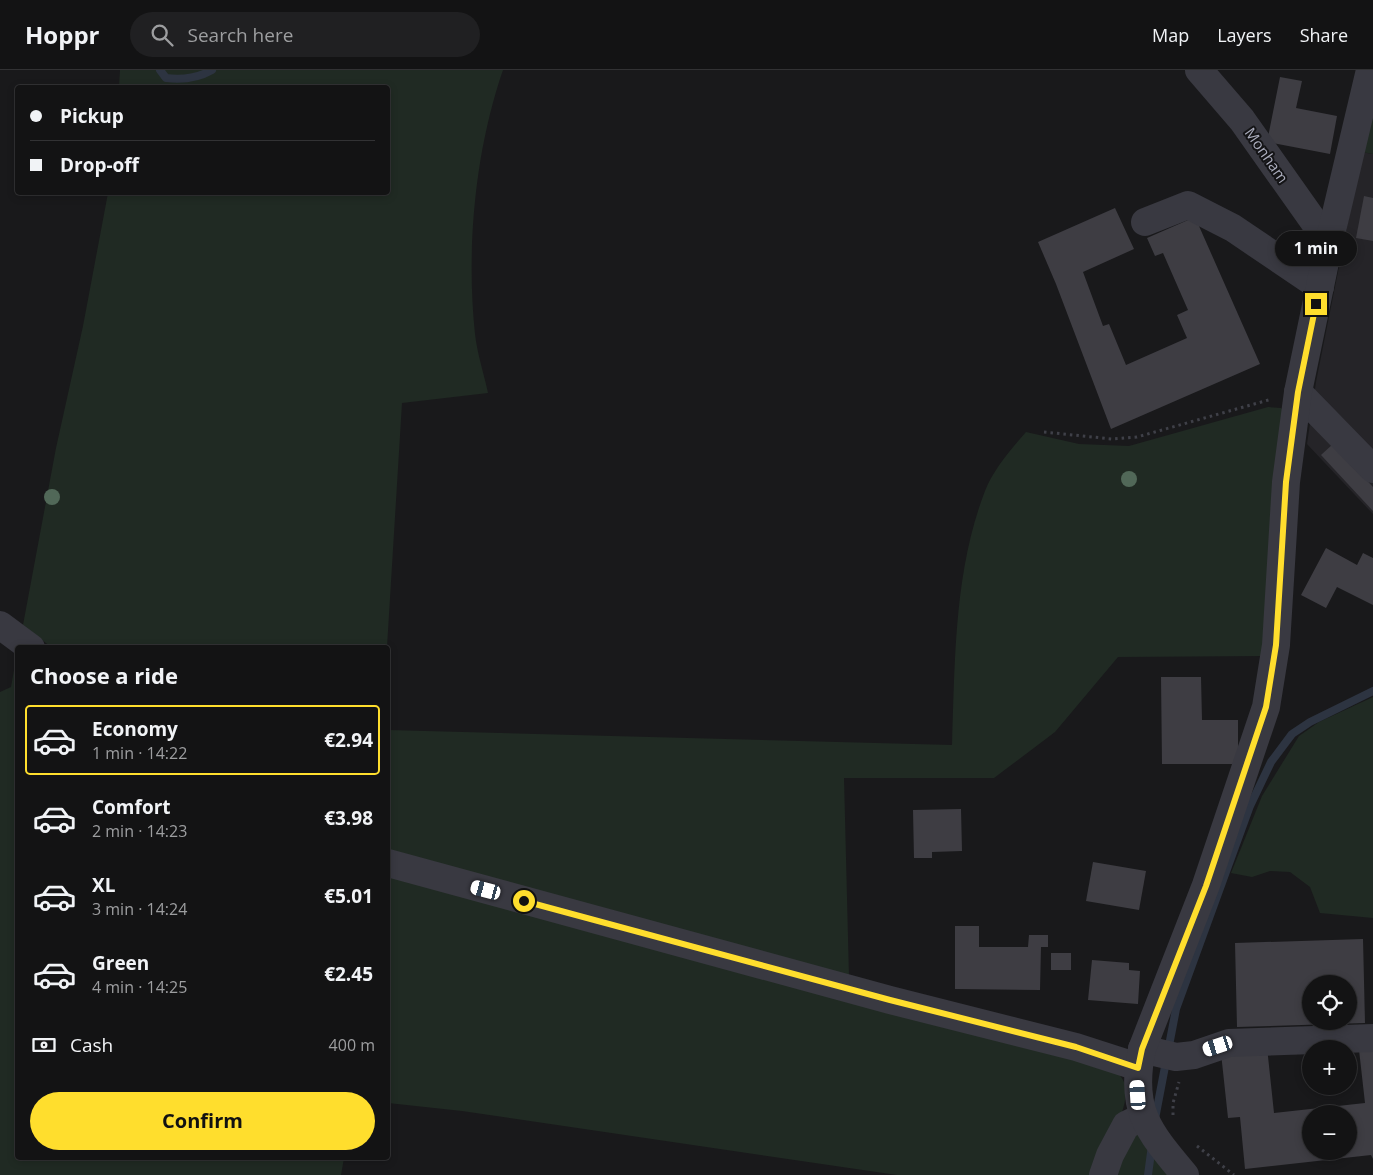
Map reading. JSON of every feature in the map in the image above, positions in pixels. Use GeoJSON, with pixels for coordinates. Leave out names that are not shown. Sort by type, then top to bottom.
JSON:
{"type":"FeatureCollection","features":[{"type":"Feature","properties":{"kind":"street","name":"Monham"},"geometry":{"type":"LineString","coordinates":[[1199,70],[1242,120],[1329,243]]}},
{"type":"Feature","properties":{"kind":"street"},"geometry":{"type":"LineString","coordinates":[[1185,1175],[1163,1149],[1155,1121],[1138,1095],[1162,1056],[1206,886],[1266,707],[1276,645],[1286,482],[1298,392],[1329,243],[1370,70]]}},
{"type":"Feature","properties":{"kind":"street"},"geometry":{"type":"LineString","coordinates":[[1145,222],[1188,205],[1233,228],[1320,287]]}},
{"type":"Feature","properties":{"kind":"street"},"geometry":{"type":"LineString","coordinates":[[1298,392],[1370,461]]}},
{"type":"Feature","properties":{"kind":"street"},"geometry":{"type":"LineString","coordinates":[[0,625],[27,645]]}},
{"type":"Feature","properties":{"kind":"street"},"geometry":{"type":"LineString","coordinates":[[390,865],[890,1000],[1076,1047],[1162,1056],[1229,1043],[1373,1038]]}},
{"type":"Feature","properties":{"kind":"street"},"geometry":{"type":"LineString","coordinates":[[1103,1175],[1110,1155],[1126,1126],[1155,1121]]}},
{"type":"Feature","properties":{"kind":"path"},"geometry":{"type":"LineString","coordinates":[[1044,432],[1112,439],[1137,437],[1298,392]]}},
{"type":"Feature","properties":{"kind":"path"},"geometry":{"type":"LineString","coordinates":[[1155,1121],[1173,1104],[1177,1086],[1162,1056]]}},
{"type":"Feature","properties":{"kind":"path"},"geometry":{"type":"LineString","coordinates":[[1194,1145],[1234,1175]]}},
{"type":"Feature","properties":{"kind":"shaded area"},"geometry":{"type":"Polygon","coordinates":[[[120,70],[503,70],[493,101],[479,167],[473,234],[472,302],[475,334],[488,393],[402,403],[387,645],[48,645],[23,625],[56,448],[83,326],[108,195],[390,195],[390,85],[119,85],[120,70]]]}},
{"type":"Feature","properties":{"kind":"shaded area"},"geometry":{"type":"Polygon","coordinates":[[[1373,109],[1373,154],[1362,152],[1373,109]]]}},
{"type":"Feature","properties":{"kind":"shaded area"},"geometry":{"type":"Polygon","coordinates":[[[1362,152],[1373,154],[1373,514],[1307,444],[1316,382],[1362,152]]]}},
{"type":"Feature","properties":{"kind":"shaded area"},"geometry":{"type":"Polygon","coordinates":[[[1268,407],[1281,408],[1285,412],[1265,656],[1118,657],[1055,732],[994,778],[844,778],[849,977],[390,855],[390,730],[952,745],[958,616],[962,584],[975,521],[988,483],[1014,445],[1026,432],[1079,444],[1129,446],[1268,407]]]}},
{"type":"Feature","properties":{"kind":"shaded area"},"geometry":{"type":"Polygon","coordinates":[[[14,670],[15,1160],[344,1160],[341,1175],[0,1175],[0,692],[11,687],[14,670]]]}},
{"type":"Feature","properties":{"kind":"shaded area"},"geometry":{"type":"Polygon","coordinates":[[[1373,697],[1373,918],[1320,913],[1310,887],[1290,872],[1270,871],[1252,877],[1231,873],[1262,796],[1299,736],[1319,722],[1373,697]]]}},
{"type":"Feature","properties":{"kind":"shaded area"},"geometry":{"type":"Polygon","coordinates":[[[390,874],[1115,1070],[1122,1078],[1126,1087],[1122,1113],[1097,1175],[897,1175],[462,1111],[390,1103],[390,874]]]}},
{"type":"Feature","properties":{"kind":"shaded area"},"geometry":{"type":"Polygon","coordinates":[[[1136,1135],[1144,1135],[1175,1175],[1109,1175],[1136,1135]]]}},
{"type":"Feature","properties":{"kind":"building"},"geometry":{"type":"Polygon","coordinates":[[[1280,77],[1302,81],[1296,108],[1337,116],[1330,154],[1267,142],[1280,77]]]}},
{"type":"Feature","properties":{"kind":"building"},"geometry":{"type":"Polygon","coordinates":[[[1364,196],[1373,198],[1373,241],[1356,238],[1364,196]]]}},
{"type":"Feature","properties":{"kind":"building"},"geometry":{"type":"Polygon","coordinates":[[[1115,208],[1134,249],[1083,272],[1103,326],[1109,324],[1126,365],[1187,338],[1177,315],[1188,310],[1163,253],[1155,256],[1147,238],[1195,217],[1260,364],[1111,429],[1038,242],[1115,208]]]}},
{"type":"Feature","properties":{"kind":"building"},"geometry":{"type":"Polygon","coordinates":[[[1333,444],[1373,487],[1373,511],[1321,455],[1333,444]]]}},
{"type":"Feature","properties":{"kind":"building"},"geometry":{"type":"Polygon","coordinates":[[[1326,548],[1357,565],[1363,553],[1373,558],[1373,605],[1337,587],[1326,608],[1301,595],[1326,548]]]}},
{"type":"Feature","properties":{"kind":"building"},"geometry":{"type":"Polygon","coordinates":[[[1161,677],[1201,677],[1202,720],[1238,720],[1238,764],[1162,764],[1161,677]]]}},
{"type":"Feature","properties":{"kind":"building"},"geometry":{"type":"Polygon","coordinates":[[[961,809],[962,851],[932,852],[932,858],[914,858],[913,810],[961,809]]]}},
{"type":"Feature","properties":{"kind":"building"},"geometry":{"type":"Polygon","coordinates":[[[1093,862],[1146,871],[1139,910],[1086,901],[1093,862]]]}},
{"type":"Feature","properties":{"kind":"building"},"geometry":{"type":"Polygon","coordinates":[[[955,926],[979,926],[979,947],[1028,947],[1029,935],[1048,935],[1048,947],[1041,947],[1040,990],[955,989],[955,926]]]}},
{"type":"Feature","properties":{"kind":"building"},"geometry":{"type":"Polygon","coordinates":[[[1363,939],[1365,1023],[1357,1023],[1357,975],[1302,975],[1302,1025],[1237,1027],[1235,943],[1363,939]]]}},
{"type":"Feature","properties":{"kind":"building"},"geometry":{"type":"Polygon","coordinates":[[[1051,953],[1071,953],[1071,970],[1051,970],[1051,953]]]}},
{"type":"Feature","properties":{"kind":"building"},"geometry":{"type":"Polygon","coordinates":[[[1092,960],[1129,963],[1129,970],[1140,971],[1138,1004],[1088,1000],[1092,960]]]}},
{"type":"Feature","properties":{"kind":"building"},"geometry":{"type":"Polygon","coordinates":[[[1267,1047],[1274,1113],[1302,1110],[1302,1160],[1326,1160],[1245,1169],[1240,1117],[1228,1118],[1221,1053],[1267,1047]]]}},
{"type":"Feature","properties":{"kind":"building"},"geometry":{"type":"Polygon","coordinates":[[[1373,1048],[1373,1159],[1371,1155],[1357,1157],[1357,1105],[1347,1105],[1365,1103],[1359,1050],[1373,1048]]]}},
{"type":"Feature","properties":{"kind":"waterway"},"geometry":{"type":"LineString","coordinates":[[160,70],[166,78],[178,79],[196,77],[212,70]]}},
{"type":"Feature","properties":{"kind":"waterway"},"geometry":{"type":"LineString","coordinates":[[1155,1119],[1176,1009],[1250,806],[1271,762],[1292,734],[1310,722],[1373,691]]}},
{"type":"Feature","properties":{"kind":"waterway"},"geometry":{"type":"LineString","coordinates":[[1148,1175],[1152,1145]]}},
{"type":"Feature","properties":{"kind":"route"},"geometry":{"type":"LineString","coordinates":[[524,901],[890,1000],[1076,1047],[1138,1068],[1142,1049],[1206,886],[1266,707],[1276,645],[1286,482],[1298,392],[1316,304]]}}]}
